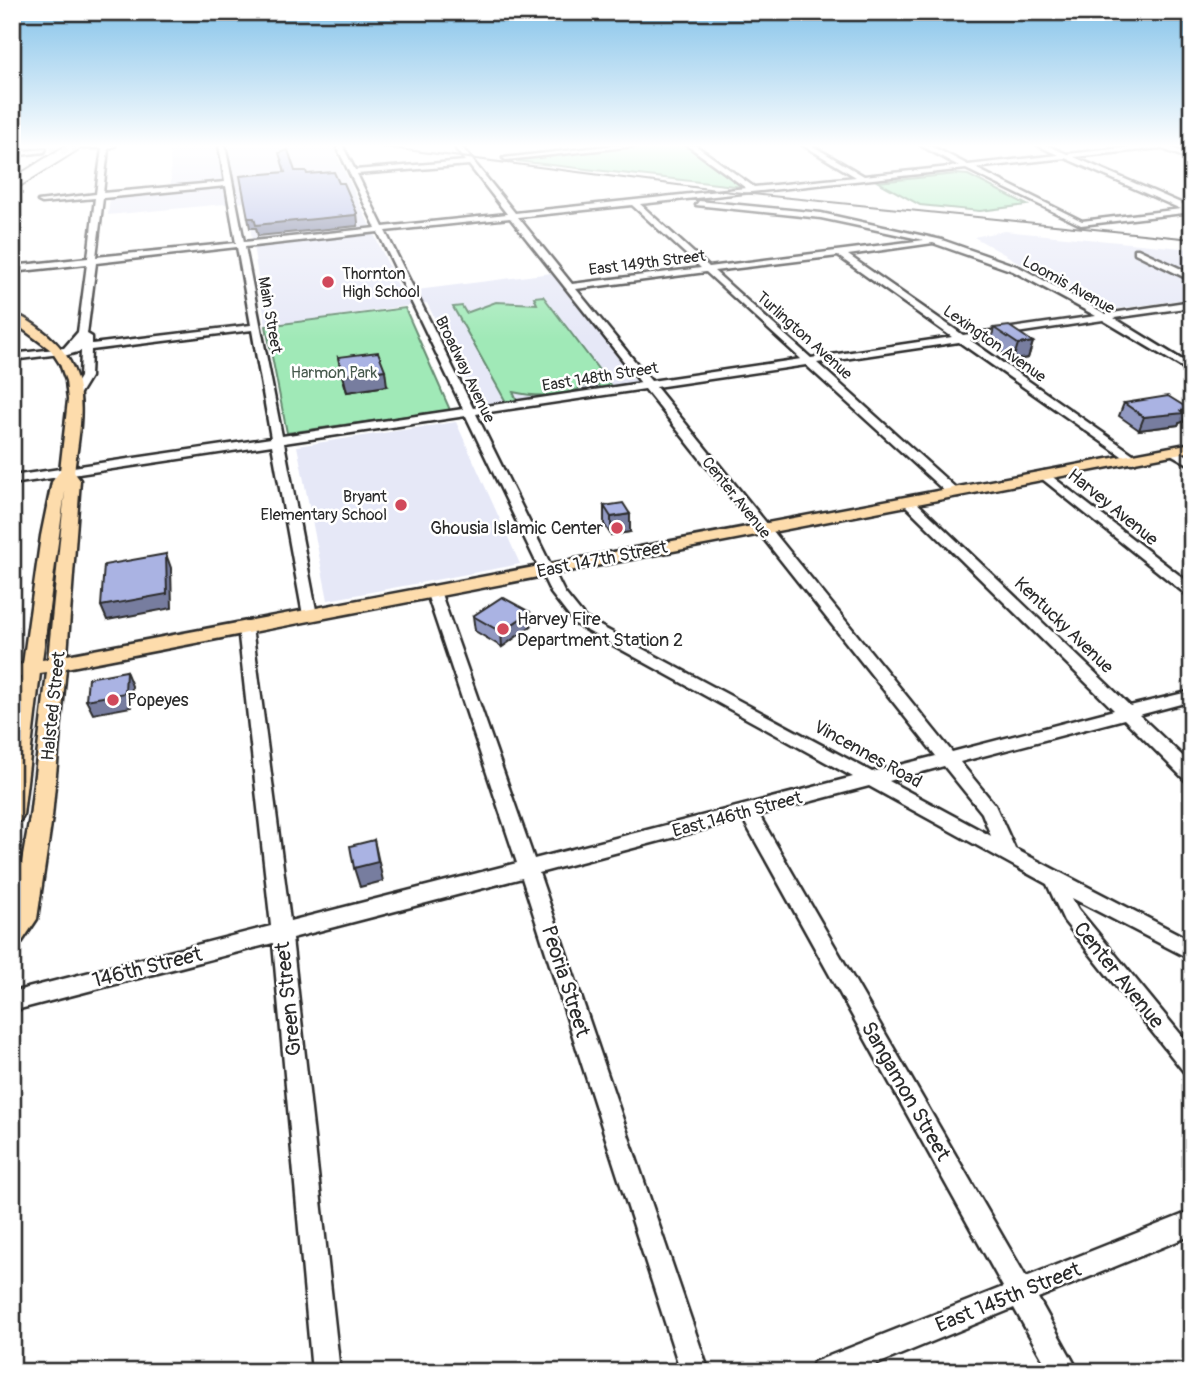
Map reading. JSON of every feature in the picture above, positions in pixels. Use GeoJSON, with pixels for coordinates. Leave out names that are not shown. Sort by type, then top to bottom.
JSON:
{"type":"FeatureCollection","features":[{"type":"Feature","properties":{"kind":"main road","name":"Halsted Street"},"geometry":{"type":"LineString","coordinates":[[12,316],[41,333],[63,352],[75,393],[67,472],[59,482],[22,670],[12,815]]}},
{"type":"Feature","properties":{"kind":"main road","name":"East 147th Street"},"geometry":{"type":"LineString","coordinates":[[22,670],[1192,447]]}},
{"type":"Feature","properties":{"kind":"main road","name":"Halsted Street"},"geometry":{"type":"LineString","coordinates":[[12,936],[25,919],[41,817],[73,492],[73,480],[67,472]]}},
{"type":"Feature","properties":{"kind":"street"},"geometry":{"type":"LineString","coordinates":[[63,352],[83,333],[98,210]]}},
{"type":"Feature","properties":{"kind":"street","name":"Main Street"},"geometry":{"type":"LineString","coordinates":[[234,210],[275,441],[310,615]]}},
{"type":"Feature","properties":{"kind":"street","name":"Broadway Avenue"},"geometry":{"type":"LineString","coordinates":[[370,210],[546,569]]}},
{"type":"Feature","properties":{"kind":"street","name":"Center Avenue"},"geometry":{"type":"LineString","coordinates":[[505,210],[989,810],[1008,854]]}},
{"type":"Feature","properties":{"kind":"street"},"geometry":{"type":"LineString","coordinates":[[12,269],[571,210]]}},
{"type":"Feature","properties":{"kind":"street","name":"Turlington Avenue"},"geometry":{"type":"LineString","coordinates":[[641,210],[954,493]]}},
{"type":"Feature","properties":{"kind":"street","name":"Loomis Avenue"},"geometry":{"type":"LineString","coordinates":[[771,210],[828,215],[938,241],[1017,270],[1192,370]]}},
{"type":"Feature","properties":{"kind":"street"},"geometry":{"type":"LineString","coordinates":[[1054,210],[1081,223],[1191,210]]}},
{"type":"Feature","properties":{"kind":"street","name":"East 149th Street"},"geometry":{"type":"LineString","coordinates":[[568,287],[938,241]]}},
{"type":"Feature","properties":{"kind":"street"},"geometry":{"type":"LineString","coordinates":[[1138,251],[1192,278]]}},
{"type":"Feature","properties":{"kind":"street","name":"Lexington Avenue"},"geometry":{"type":"LineString","coordinates":[[840,253],[1132,459]]}},
{"type":"Feature","properties":{"kind":"street","name":"East 148th Street"},"geometry":{"type":"LineString","coordinates":[[12,480],[1192,304]]}},
{"type":"Feature","properties":{"kind":"street"},"geometry":{"type":"LineString","coordinates":[[12,357],[255,327]]}},
{"type":"Feature","properties":{"kind":"street"},"geometry":{"type":"LineString","coordinates":[[75,393],[85,377],[87,337],[83,333]]}},
{"type":"Feature","properties":{"kind":"street"},"geometry":{"type":"LineString","coordinates":[[1173,451],[1192,463]]}},
{"type":"Feature","properties":{"kind":"street","name":"Harvey Avenue"},"geometry":{"type":"LineString","coordinates":[[1045,475],[1192,592]]}},
{"type":"Feature","properties":{"kind":"street","name":"Kentucky Avenue"},"geometry":{"type":"LineString","coordinates":[[908,502],[1192,776]]}},
{"type":"Feature","properties":{"kind":"street","name":"Vincennes Road"},"geometry":{"type":"LineString","coordinates":[[546,569],[558,593],[580,621],[1054,879],[1192,951]]}},
{"type":"Feature","properties":{"kind":"street","name":"Peoria Street"},"geometry":{"type":"LineString","coordinates":[[433,591],[695,1372]]}},
{"type":"Feature","properties":{"kind":"street","name":"Green Street"},"geometry":{"type":"LineString","coordinates":[[245,627],[282,933],[326,1372]]}},
{"type":"Feature","properties":{"kind":"street","name":"East 146th Street"},"geometry":{"type":"LineString","coordinates":[[282,933],[1192,696]]}},
{"type":"Feature","properties":{"kind":"street","name":"Sangamon Street"},"geometry":{"type":"LineString","coordinates":[[747,811],[1065,1372]]}},
{"type":"Feature","properties":{"kind":"street","name":"Center Avenue"},"geometry":{"type":"LineString","coordinates":[[1054,879],[1071,915],[1192,1065]]}},
{"type":"Feature","properties":{"kind":"street","name":"146th Street"},"geometry":{"type":"LineString","coordinates":[[12,1002],[282,933]]}},
{"type":"Feature","properties":{"kind":"street","name":"East 145th Street"},"geometry":{"type":"LineString","coordinates":[[824,1372],[1192,1223]]}},
{"type":"Feature","properties":{"kind":"shaded area","name":"Thornton High School"},"geometry":{"type":"Polygon","coordinates":[[[109,210],[165,210],[108,215],[109,210]]]}},
{"type":"Feature","properties":{"kind":"shaded area","name":"Thornton High School"},"geometry":{"type":"Polygon","coordinates":[[[247,210],[362,210],[401,292],[552,273],[639,385],[480,409],[427,303],[266,326],[247,210]]]}},
{"type":"Feature","properties":{"kind":"shaded area"},"geometry":{"type":"Polygon","coordinates":[[[1004,231],[1192,249],[1192,298],[1104,311],[974,237],[1004,231]]]}},
{"type":"Feature","properties":{"kind":"shaded area","name":"Bryant Elementary School"},"geometry":{"type":"Polygon","coordinates":[[[456,422],[520,564],[328,600],[297,446],[456,422]]]}},
{"type":"Feature","properties":{"kind":"green space"},"geometry":{"type":"Polygon","coordinates":[[[543,296],[611,386],[600,388],[594,380],[575,390],[555,395],[513,392],[517,401],[506,402],[453,307],[462,306],[466,313],[496,302],[537,304],[534,297],[543,296]]]}},
{"type":"Feature","properties":{"kind":"green space","name":"Harmon Park"},"geometry":{"type":"Polygon","coordinates":[[[405,308],[450,410],[287,433],[266,326],[405,308]]]}},
{"type":"Feature","properties":{"kind":"building"},"geometry":{"type":"Polygon","coordinates":[[[246,210],[356,210],[357,213],[256,225],[254,218],[248,218],[246,210]]]}},
{"type":"Feature","properties":{"kind":"building"},"geometry":{"type":"Polygon","coordinates":[[[1009,326],[1033,342],[1018,344],[994,328],[1009,326]]]}},
{"type":"Feature","properties":{"kind":"building"},"geometry":{"type":"Polygon","coordinates":[[[378,352],[385,370],[343,375],[338,357],[378,352]]]}},
{"type":"Feature","properties":{"kind":"building"},"geometry":{"type":"Polygon","coordinates":[[[1168,396],[1189,409],[1181,411],[1184,413],[1144,417],[1124,403],[1168,396]]]}},
{"type":"Feature","properties":{"kind":"building"},"geometry":{"type":"Polygon","coordinates":[[[623,503],[630,514],[611,517],[604,506],[623,503]]]}},
{"type":"Feature","properties":{"kind":"building"},"geometry":{"type":"Polygon","coordinates":[[[166,554],[167,594],[101,606],[104,565],[166,554]]]}},
{"type":"Feature","properties":{"kind":"building"},"geometry":{"type":"Polygon","coordinates":[[[502,597],[530,612],[501,632],[473,616],[502,597]]]}},
{"type":"Feature","properties":{"kind":"building"},"geometry":{"type":"Polygon","coordinates":[[[126,671],[125,693],[86,700],[88,678],[126,671]]]}},
{"type":"Feature","properties":{"kind":"building"},"geometry":{"type":"Polygon","coordinates":[[[374,840],[378,862],[354,868],[350,846],[374,840]]]}},
{"type":"Feature","properties":{"kind":"railway"},"geometry":{"type":"LineString","coordinates":[[904,210],[1192,239]]}},
{"type":"Feature","properties":{"kind":"place","name":"Thornton High School"},"geometry":{"type":"Point","coordinates":[328,282]}},
{"type":"Feature","properties":{"kind":"place","name":"Bryant Elementary School"},"geometry":{"type":"Point","coordinates":[401,505]}},
{"type":"Feature","properties":{"kind":"place","name":"Ghousia Islamic Center"},"geometry":{"type":"Point","coordinates":[617,528]}},
{"type":"Feature","properties":{"kind":"place","name":"Harvey Fire Department Station 2"},"geometry":{"type":"Point","coordinates":[503,629]}},
{"type":"Feature","properties":{"kind":"place","name":"Popeyes"},"geometry":{"type":"Point","coordinates":[113,700]}}]}
